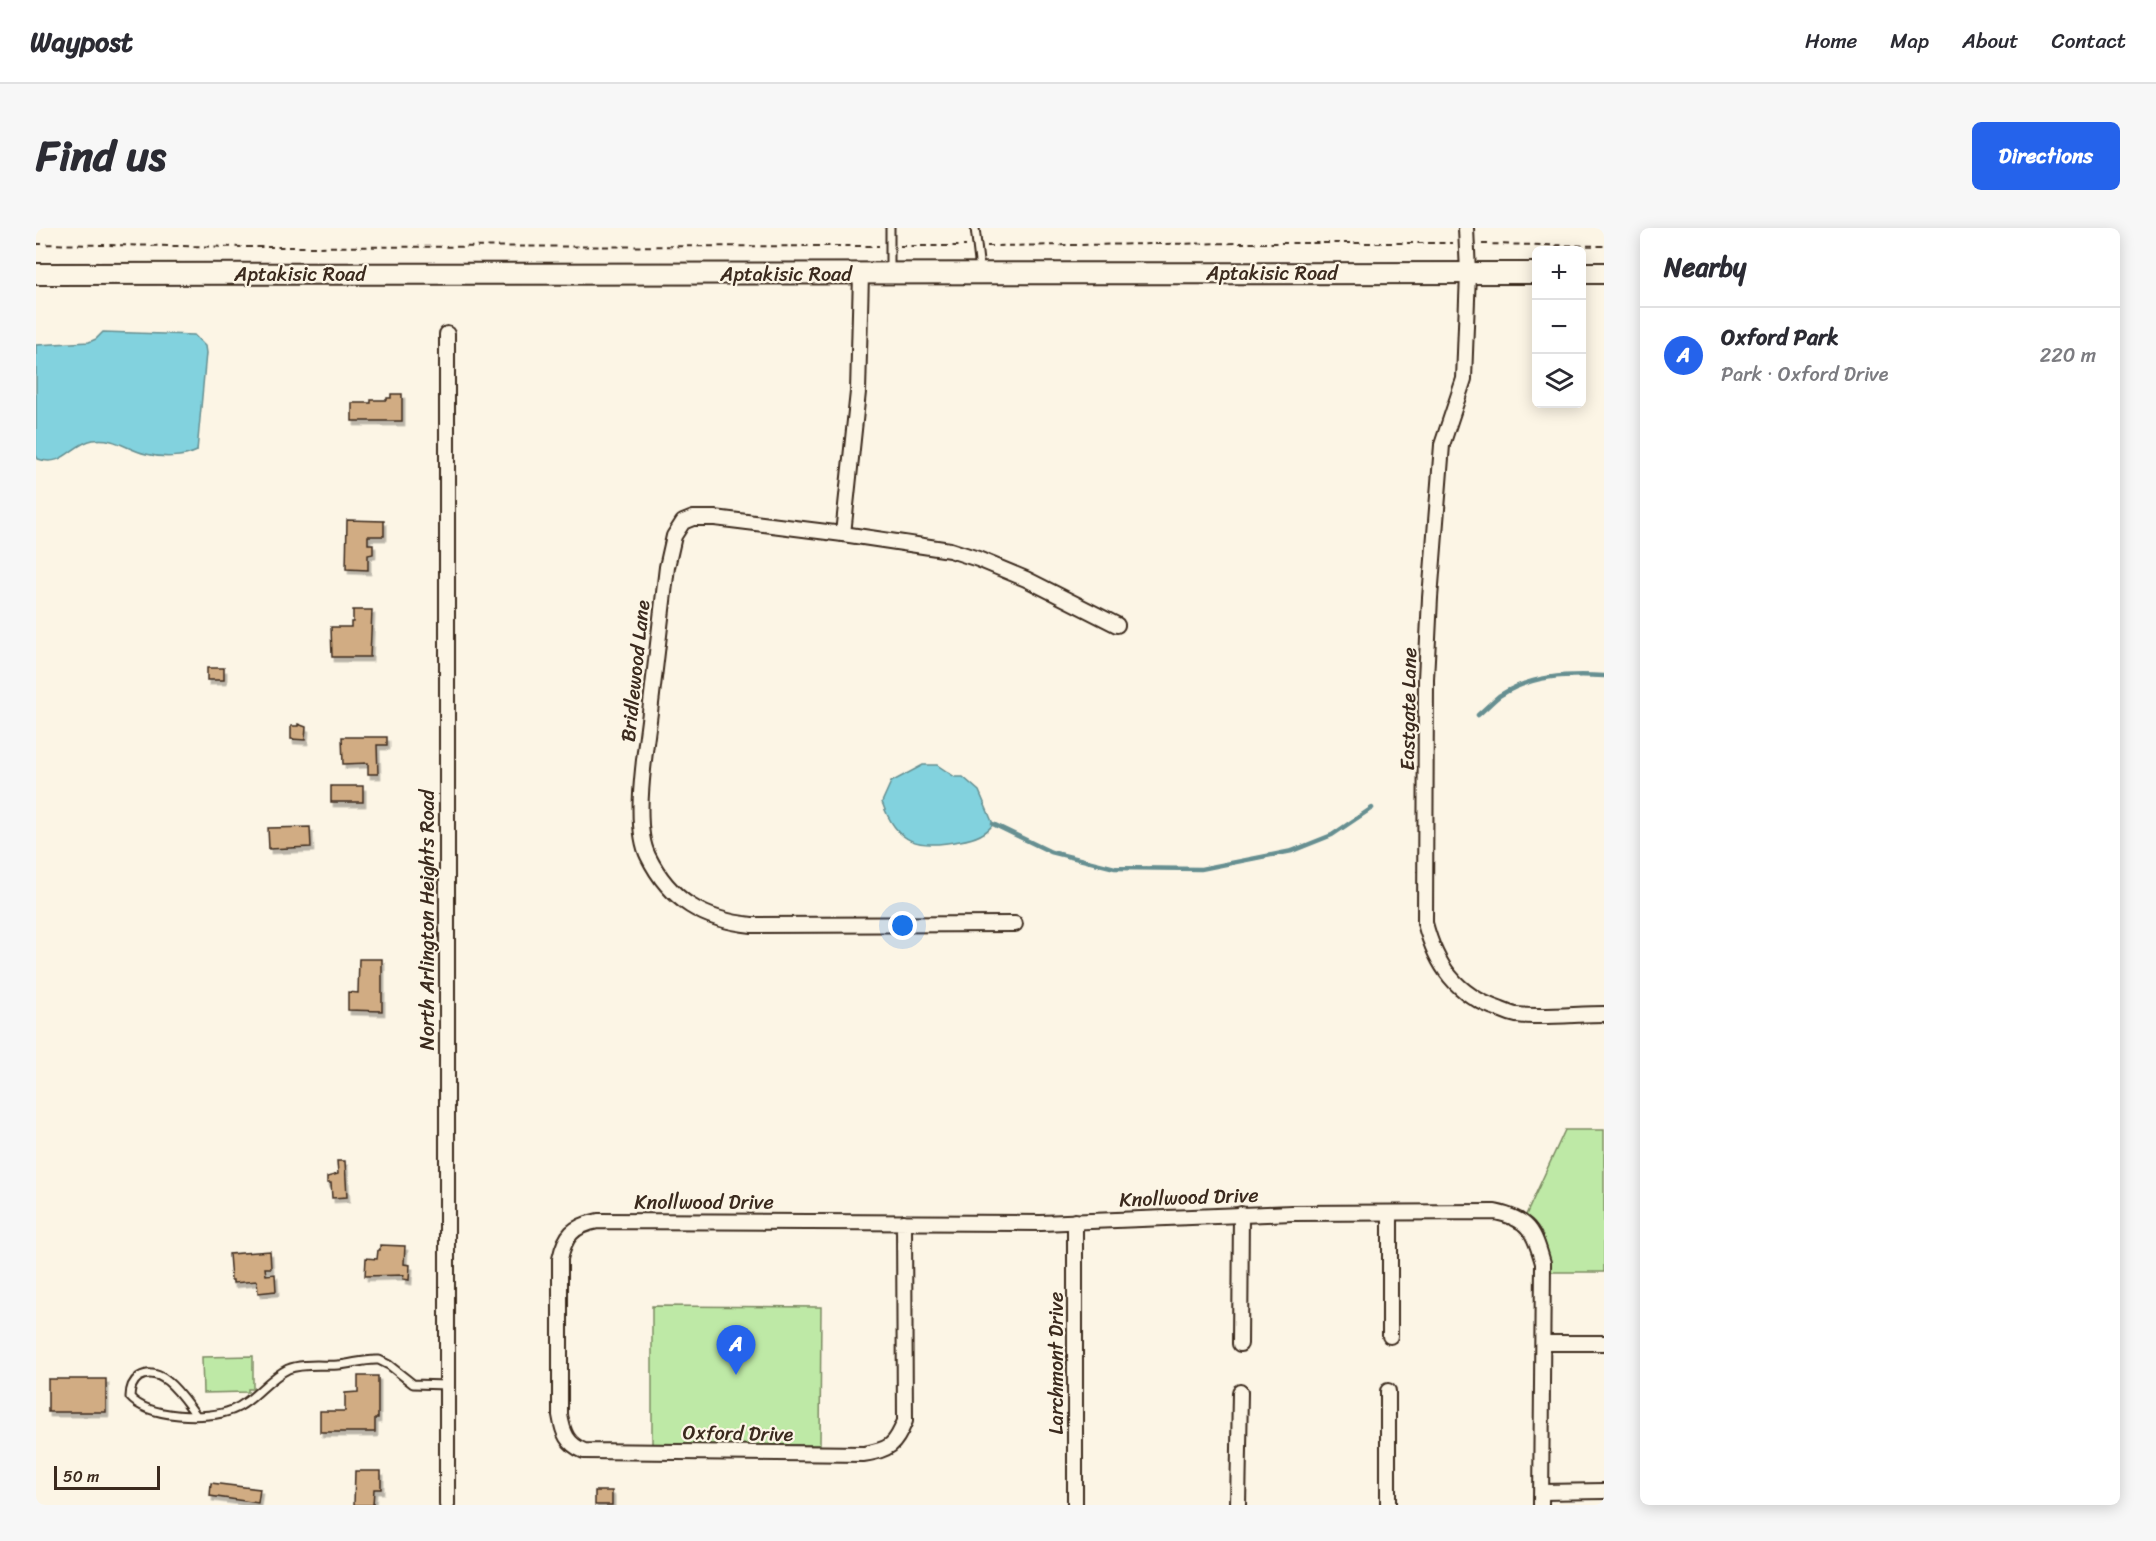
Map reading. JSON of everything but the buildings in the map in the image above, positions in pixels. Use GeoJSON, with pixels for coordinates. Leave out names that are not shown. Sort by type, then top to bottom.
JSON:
{"type":"FeatureCollection","features":[{"type":"Feature","properties":{"kind":"main road","name":"Aptakisic Road"},"geometry":{"type":"LineString","coordinates":[[36,274],[1532,273]]}},
{"type":"Feature","properties":{"kind":"main road"},"geometry":{"type":"LineString","coordinates":[[1586,273],[1604,273]]}},
{"type":"Feature","properties":{"kind":"street","name":"Eastgate Lane"},"geometry":{"type":"LineString","coordinates":[[1466,228],[1468,273],[1464,379],[1442,446],[1430,598],[1426,680],[1425,923],[1431,946],[1446,972],[1462,990],[1483,1004],[1515,1015],[1604,1014]]}},
{"type":"Feature","properties":{"kind":"street"},"geometry":{"type":"LineString","coordinates":[[843,534],[858,392],[861,274]]}},
{"type":"Feature","properties":{"kind":"street","name":"North Arlington Heights Road"},"geometry":{"type":"LineString","coordinates":[[447,334],[447,1505]]}},
{"type":"Feature","properties":{"kind":"street","name":"Bridlewood Lane"},"geometry":{"type":"LineString","coordinates":[[1015,924],[752,925],[730,923],[711,917],[677,897],[647,855],[642,837],[641,795],[667,567],[674,536],[683,522],[693,518],[715,518],[950,550],[1026,579],[1117,626]]}},
{"type":"Feature","properties":{"kind":"street","name":"Knollwood Drive"},"geometry":{"type":"LineString","coordinates":[[570,1234],[581,1224],[598,1221],[1075,1221],[1241,1214],[1495,1212],[1512,1216],[1525,1223],[1536,1237],[1543,1263],[1542,1498]]}},
{"type":"Feature","properties":{"kind":"street"},"geometry":{"type":"LineString","coordinates":[[1390,1213],[1390,1336]]}},
{"type":"Feature","properties":{"kind":"street"},"geometry":{"type":"LineString","coordinates":[[1240,1344],[1241,1214]]}},
{"type":"Feature","properties":{"kind":"street","name":"Larchmont Drive"},"geometry":{"type":"LineString","coordinates":[[1075,1221],[1076,1505]]}},
{"type":"Feature","properties":{"kind":"street","name":"Oxford Drive"},"geometry":{"type":"LineString","coordinates":[[570,1234],[563,1246],[560,1259],[560,1416],[563,1433],[572,1446],[584,1451],[864,1454],[887,1450],[899,1438],[906,1421],[904,1222]]}},
{"type":"Feature","properties":{"kind":"street"},"geometry":{"type":"LineString","coordinates":[[1543,1343],[1604,1343]]}},
{"type":"Feature","properties":{"kind":"street"},"geometry":{"type":"LineString","coordinates":[[1388,1391],[1388,1505]]}},
{"type":"Feature","properties":{"kind":"street"},"geometry":{"type":"LineString","coordinates":[[1239,1505],[1240,1392]]}},
{"type":"Feature","properties":{"kind":"street"},"geometry":{"type":"LineString","coordinates":[[1542,1498],[1604,1491]]}},
{"type":"Feature","properties":{"kind":"lane"},"geometry":{"type":"LineString","coordinates":[[890,228],[891,274]]}},
{"type":"Feature","properties":{"kind":"lane"},"geometry":{"type":"LineString","coordinates":[[975,228],[981,274]]}},
{"type":"Feature","properties":{"kind":"lane"},"geometry":{"type":"LineString","coordinates":[[196,1416],[169,1382],[156,1374],[138,1378],[130,1389],[130,1397],[134,1402],[160,1412],[179,1416],[196,1416],[232,1410],[287,1370],[301,1367],[379,1360],[413,1383],[447,1385]]}},
{"type":"Feature","properties":{"kind":"path"},"geometry":{"type":"LineString","coordinates":[[36,244],[246,247],[1467,243],[1604,246]]}},
{"type":"Feature","properties":{"kind":"green space"},"geometry":{"type":"Polygon","coordinates":[[[1565,1130],[1604,1130],[1604,1272],[1549,1272],[1542,1236],[1526,1215],[1565,1130]]]}},
{"type":"Feature","properties":{"kind":"green space"},"geometry":{"type":"Polygon","coordinates":[[[652,1306],[821,1307],[820,1445],[652,1444],[652,1306]]]}},
{"type":"Feature","properties":{"kind":"green space"},"geometry":{"type":"Polygon","coordinates":[[[253,1356],[253,1389],[248,1389],[248,1392],[203,1393],[202,1357],[253,1356]]]}},
{"type":"Feature","properties":{"kind":"water"},"geometry":{"type":"Polygon","coordinates":[[[103,332],[194,335],[205,346],[197,451],[172,457],[158,456],[139,452],[108,440],[93,440],[85,442],[61,458],[47,461],[38,459],[36,455],[36,345],[89,342],[103,332]]]}},
{"type":"Feature","properties":{"kind":"water"},"geometry":{"type":"Polygon","coordinates":[[[923,765],[937,765],[955,777],[963,777],[979,791],[993,824],[990,828],[974,838],[933,844],[921,844],[902,835],[888,816],[882,802],[891,782],[923,765]]]}},
{"type":"Feature","properties":{"kind":"waterway"},"geometry":{"type":"LineString","coordinates":[[1478,715],[1499,696],[1524,684],[1550,677],[1604,676]]}},
{"type":"Feature","properties":{"kind":"waterway"},"geometry":{"type":"LineString","coordinates":[[993,824],[1051,852],[1115,868],[1201,869],[1292,851],[1332,835],[1372,808]]}},
{"type":"Feature","properties":{"kind":"place","name":"Oxford Park"},"geometry":{"type":"Point","coordinates":[736,1375]}}]}
